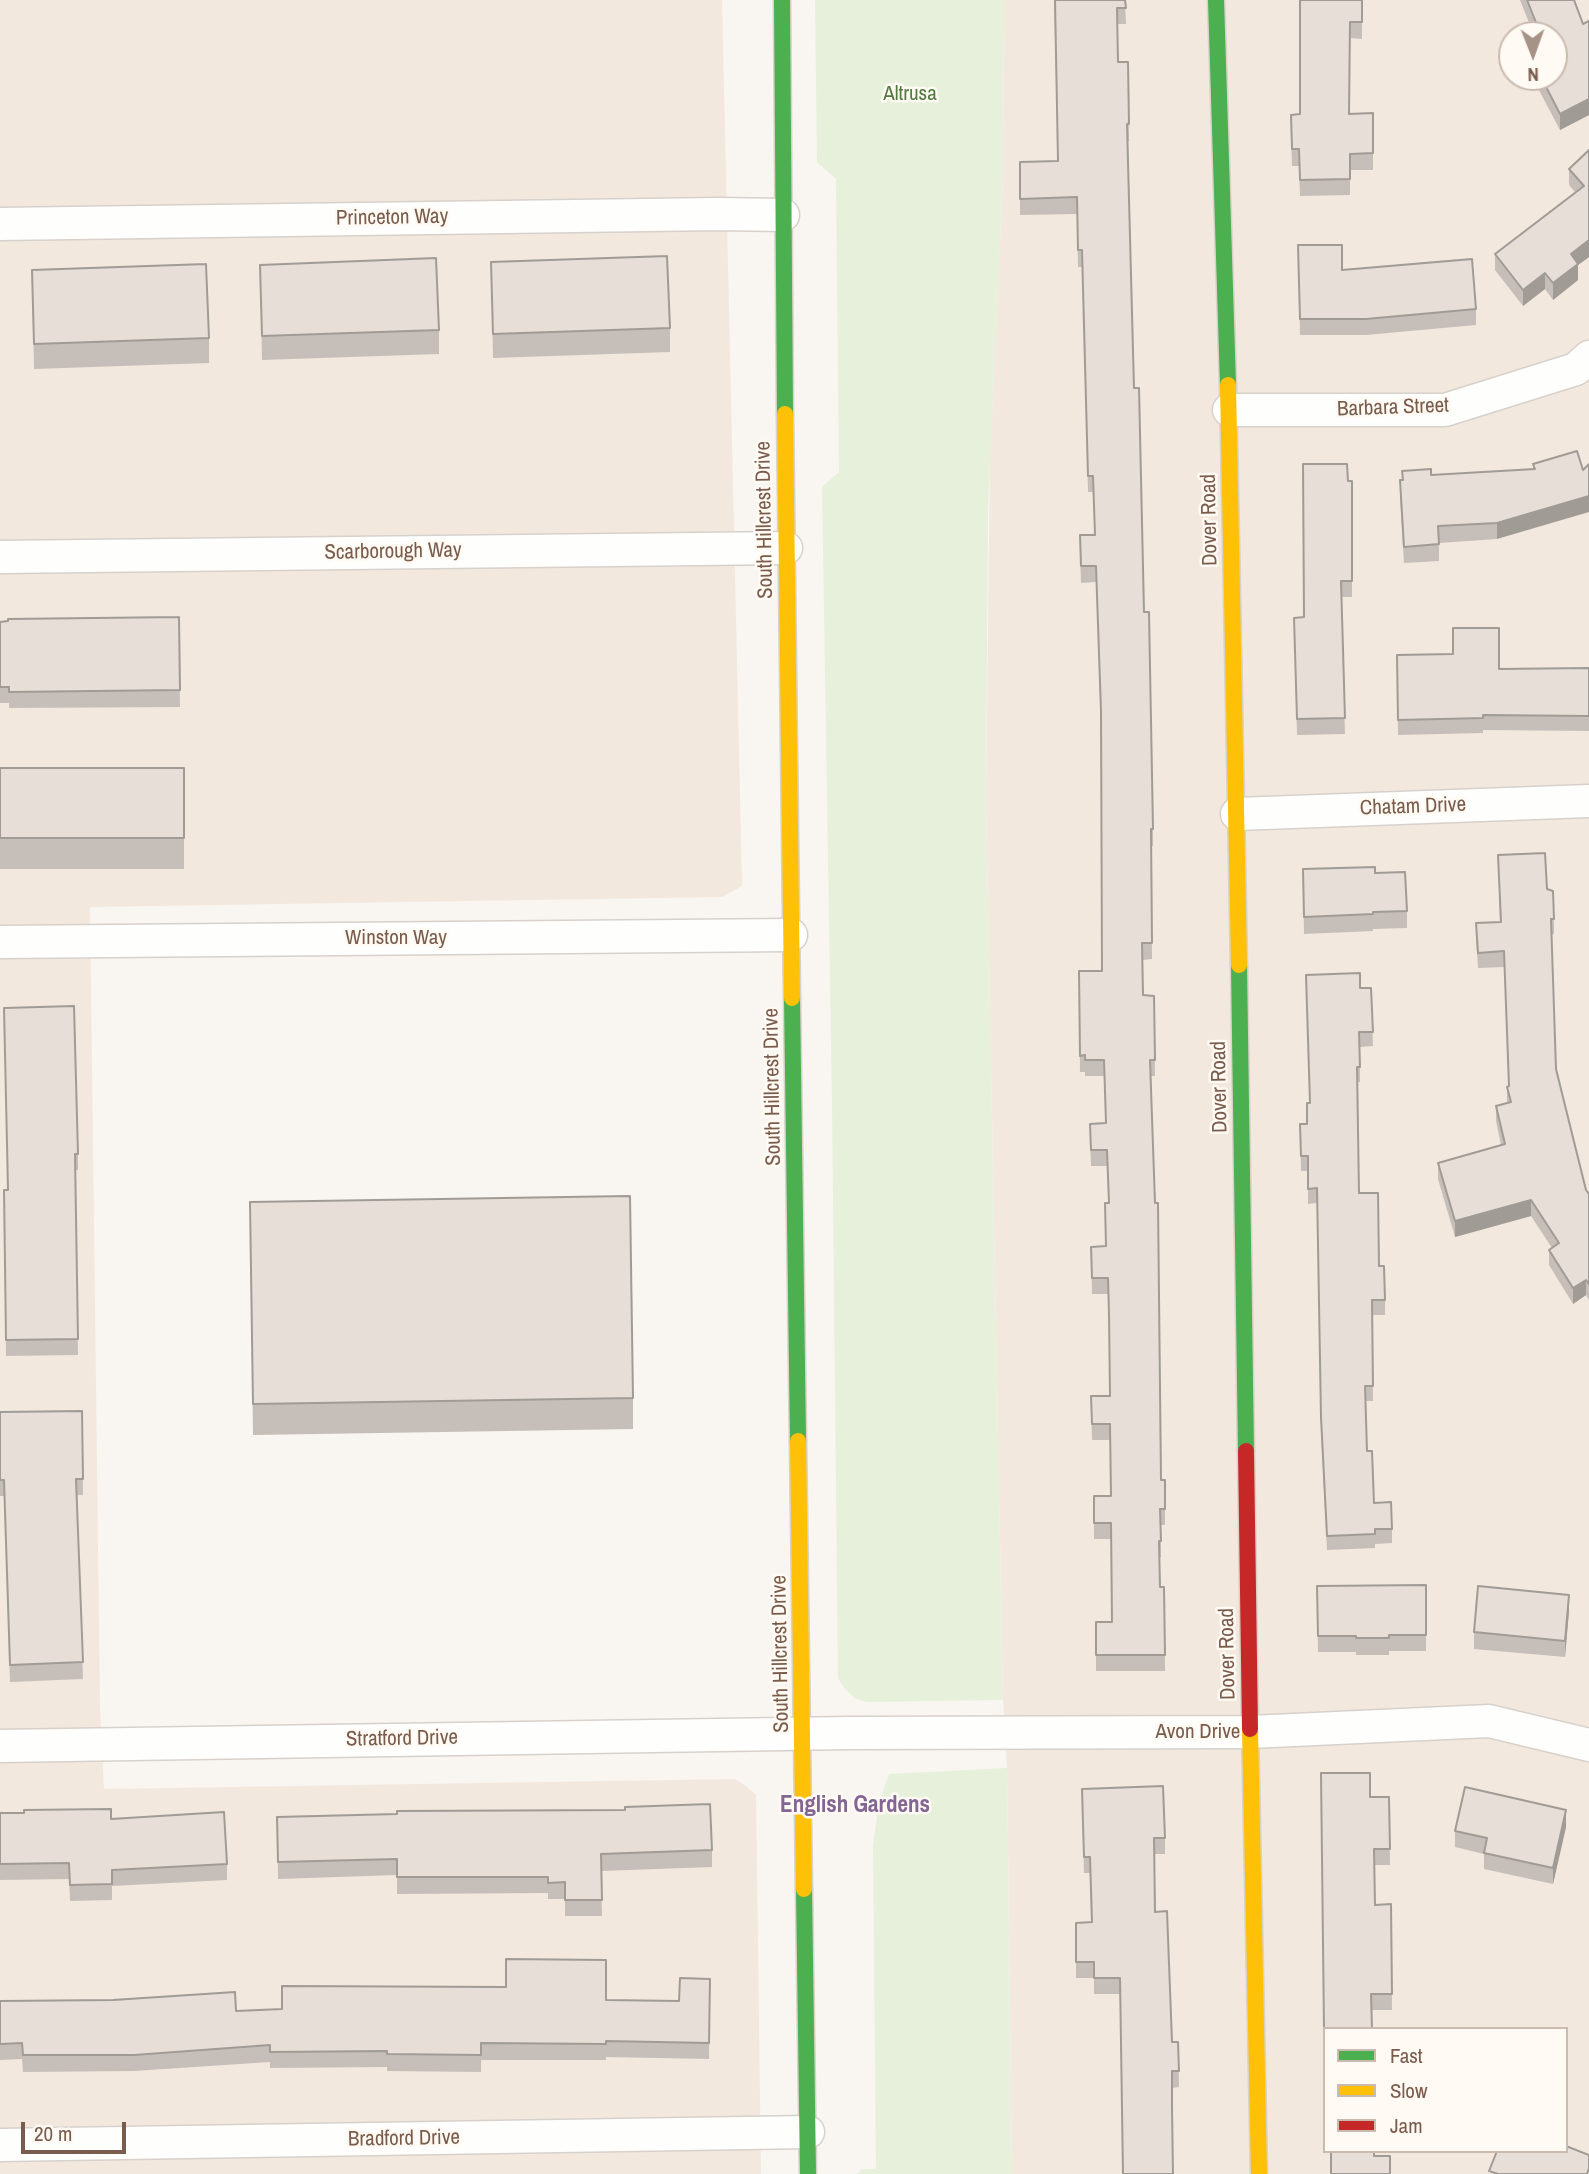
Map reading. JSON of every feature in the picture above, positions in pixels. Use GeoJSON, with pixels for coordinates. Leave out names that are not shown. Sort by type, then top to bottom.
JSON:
{"type":"FeatureCollection","features":[{"type":"Feature","properties":{"kind":"street","name":"South Hillcrest Drive"},"geometry":{"type":"LineString","coordinates":[[782,0],[786,548],[808,2174]]}},
{"type":"Feature","properties":{"kind":"street","name":"Dover Road"},"geometry":{"type":"LineString","coordinates":[[1216,0],[1229,410],[1237,814],[1259,2174]]}},
{"type":"Feature","properties":{"kind":"street","name":"Princeton Way"},"geometry":{"type":"LineString","coordinates":[[0,223],[783,215]]}},
{"type":"Feature","properties":{"kind":"street","name":"Barbara Street"},"geometry":{"type":"LineString","coordinates":[[1229,410],[1445,410],[1576,369],[1589,358]]}},
{"type":"Feature","properties":{"kind":"street","name":"Scarborough Way"},"geometry":{"type":"LineString","coordinates":[[0,557],[786,548]]}},
{"type":"Feature","properties":{"kind":"street","name":"Chatam Drive"},"geometry":{"type":"LineString","coordinates":[[1237,814],[1589,801]]}},
{"type":"Feature","properties":{"kind":"street","name":"Winston Way"},"geometry":{"type":"LineString","coordinates":[[0,942],[792,935]]}},
{"type":"Feature","properties":{"kind":"street","name":"Avon Drive"},"geometry":{"type":"LineString","coordinates":[[804,1733],[1250,1732],[1489,1721],[1589,1745]]}},
{"type":"Feature","properties":{"kind":"street","name":"Stratford Drive"},"geometry":{"type":"LineString","coordinates":[[0,1746],[804,1733]]}},
{"type":"Feature","properties":{"kind":"street","name":"Bradford Drive"},"geometry":{"type":"LineString","coordinates":[[0,2146],[808,2132]]}},
{"type":"Feature","properties":{"kind":"shaded area"},"geometry":{"type":"Polygon","coordinates":[[[0,0],[722,0],[742,886],[722,897],[90,907],[100,1707],[104,1789],[735,1779],[746,1786],[756,1795],[761,2174],[0,2174],[0,0]]]}},
{"type":"Feature","properties":{"kind":"shaded area"},"geometry":{"type":"Polygon","coordinates":[[[1004,0],[1589,0],[1589,2174],[1012,2174],[1007,1768],[1003,1700],[986,800],[990,456],[1003,178],[1004,0]]]}},
{"type":"Feature","properties":{"kind":"green space","name":"Altrusa"},"geometry":{"type":"Polygon","coordinates":[[[815,0],[1004,0],[1003,178],[988,508],[986,800],[1003,1700],[867,1702],[856,1699],[838,1678],[822,487],[839,472],[836,179],[817,162],[815,0]]]}},
{"type":"Feature","properties":{"kind":"green space"},"geometry":{"type":"Polygon","coordinates":[[[1007,1768],[1012,2174],[857,2174],[862,2169],[876,2169],[873,1846],[879,1802],[889,1774],[1007,1768]]]}},
{"type":"Feature","properties":{"kind":"building"},"geometry":{"type":"Polygon","coordinates":[[[1055,0],[1125,0],[1126,8],[1117,8],[1118,62],[1128,62],[1127,124],[1134,388],[1139,388],[1144,612],[1149,612],[1152,943],[1142,943],[1143,995],[1154,996],[1155,1060],[1150,1060],[1155,1203],[1158,1203],[1161,1480],[1165,1480],[1165,1509],[1160,1509],[1159,1541],[1160,1587],[1164,1587],[1165,1655],[1096,1655],[1096,1622],[1112,1622],[1111,1523],[1094,1523],[1094,1496],[1111,1496],[1110,1424],[1092,1424],[1091,1396],[1110,1396],[1109,1314],[1108,1278],[1092,1278],[1091,1247],[1106,1246],[1105,1203],[1109,1203],[1107,1150],[1091,1150],[1090,1124],[1106,1123],[1104,1060],[1085,1060],[1085,1055],[1080,1056],[1079,971],[1102,971],[1101,711],[1096,566],[1081,566],[1080,535],[1095,535],[1093,476],[1088,476],[1082,250],[1078,250],[1077,197],[1020,199],[1020,162],[1058,161],[1055,0]]]}},
{"type":"Feature","properties":{"kind":"building"},"geometry":{"type":"Polygon","coordinates":[[[1300,0],[1362,0],[1362,22],[1350,22],[1349,114],[1373,113],[1373,153],[1350,154],[1350,179],[1300,180],[1299,149],[1292,149],[1291,115],[1300,114],[1300,0]]]}},
{"type":"Feature","properties":{"kind":"building"},"geometry":{"type":"Polygon","coordinates":[[[1527,0],[1574,0],[1583,24],[1589,21],[1589,99],[1560,114],[1548,91],[1568,91],[1568,21],[1535,21],[1527,0]]]}},
{"type":"Feature","properties":{"kind":"building"},"geometry":{"type":"Polygon","coordinates":[[[1589,150],[1589,240],[1571,254],[1578,264],[1553,283],[1545,273],[1523,290],[1495,254],[1584,186],[1569,169],[1589,150]]]}},
{"type":"Feature","properties":{"kind":"building"},"geometry":{"type":"Polygon","coordinates":[[[1298,245],[1342,245],[1342,270],[1472,259],[1476,309],[1366,319],[1300,319],[1298,245]]]}},
{"type":"Feature","properties":{"kind":"building"},"geometry":{"type":"Polygon","coordinates":[[[667,256],[670,328],[493,334],[491,262],[667,256]]]}},
{"type":"Feature","properties":{"kind":"building"},"geometry":{"type":"Polygon","coordinates":[[[436,258],[439,330],[262,336],[260,265],[436,258]]]}},
{"type":"Feature","properties":{"kind":"building"},"geometry":{"type":"Polygon","coordinates":[[[206,264],[209,338],[34,344],[32,270],[206,264]]]}},
{"type":"Feature","properties":{"kind":"building"},"geometry":{"type":"Polygon","coordinates":[[[1577,451],[1583,470],[1589,464],[1589,496],[1497,523],[1438,526],[1439,544],[1404,547],[1400,480],[1403,480],[1402,471],[1431,469],[1431,475],[1535,469],[1533,464],[1577,451]]]}},
{"type":"Feature","properties":{"kind":"building"},"geometry":{"type":"Polygon","coordinates":[[[1303,464],[1347,464],[1348,481],[1352,481],[1352,581],[1341,581],[1345,718],[1297,719],[1294,618],[1304,617],[1303,464]]]}},
{"type":"Feature","properties":{"kind":"building"},"geometry":{"type":"Polygon","coordinates":[[[179,617],[180,690],[9,692],[9,687],[0,687],[0,622],[8,619],[179,617]]]}},
{"type":"Feature","properties":{"kind":"building"},"geometry":{"type":"Polygon","coordinates":[[[1453,628],[1499,628],[1499,669],[1589,668],[1589,716],[1483,715],[1483,718],[1398,720],[1397,655],[1453,654],[1453,628]]]}},
{"type":"Feature","properties":{"kind":"building"},"geometry":{"type":"Polygon","coordinates":[[[0,768],[184,768],[184,838],[0,838],[0,768]]]}},
{"type":"Feature","properties":{"kind":"building"},"geometry":{"type":"Polygon","coordinates":[[[1545,853],[1547,889],[1553,891],[1554,919],[1551,919],[1556,1069],[1589,1194],[1589,1284],[1586,1280],[1573,1288],[1549,1250],[1559,1243],[1531,1200],[1455,1221],[1438,1163],[1505,1144],[1496,1106],[1511,1102],[1507,1087],[1504,951],[1478,953],[1476,923],[1501,922],[1498,855],[1545,853]]]}},
{"type":"Feature","properties":{"kind":"building"},"geometry":{"type":"Polygon","coordinates":[[[1375,867],[1375,873],[1405,872],[1407,911],[1304,917],[1303,869],[1375,867]]]}},
{"type":"Feature","properties":{"kind":"building"},"geometry":{"type":"Polygon","coordinates":[[[1360,973],[1360,988],[1371,988],[1373,1032],[1359,1032],[1359,1193],[1378,1193],[1379,1266],[1384,1266],[1385,1300],[1372,1300],[1373,1386],[1365,1386],[1367,1451],[1372,1451],[1374,1503],[1391,1502],[1392,1529],[1375,1529],[1375,1534],[1327,1536],[1321,1417],[1317,1188],[1308,1189],[1308,1156],[1301,1156],[1300,1124],[1307,1124],[1307,1103],[1310,1103],[1306,975],[1360,973]]]}},
{"type":"Feature","properties":{"kind":"building"},"geometry":{"type":"Polygon","coordinates":[[[74,1006],[78,1154],[75,1154],[78,1339],[6,1340],[4,1190],[8,1190],[4,1008],[74,1006]]]}},
{"type":"Feature","properties":{"kind":"building"},"geometry":{"type":"Polygon","coordinates":[[[630,1196],[633,1398],[253,1404],[250,1202],[630,1196]]]}},
{"type":"Feature","properties":{"kind":"building"},"geometry":{"type":"Polygon","coordinates":[[[82,1411],[83,1479],[76,1479],[83,1662],[10,1665],[4,1480],[0,1480],[0,1412],[82,1411]]]}},
{"type":"Feature","properties":{"kind":"building"},"geometry":{"type":"Polygon","coordinates":[[[1426,1585],[1426,1635],[1389,1635],[1389,1638],[1318,1636],[1317,1586],[1426,1585]]]}},
{"type":"Feature","properties":{"kind":"building"},"geometry":{"type":"Polygon","coordinates":[[[1478,1586],[1569,1595],[1565,1641],[1474,1632],[1478,1586]]]}},
{"type":"Feature","properties":{"kind":"building"},"geometry":{"type":"Polygon","coordinates":[[[1321,1773],[1370,1773],[1370,1797],[1389,1797],[1390,1849],[1374,1849],[1375,1905],[1391,1904],[1392,1994],[1371,1994],[1372,2027],[1324,2027],[1321,1773]]]}},
{"type":"Feature","properties":{"kind":"building"},"geometry":{"type":"Polygon","coordinates":[[[1163,1786],[1165,1838],[1154,1838],[1155,1912],[1167,1911],[1172,2042],[1178,2042],[1179,2071],[1172,2071],[1173,2174],[1123,2174],[1120,1978],[1094,1978],[1094,1962],[1076,1962],[1076,1923],[1092,1922],[1090,1857],[1084,1857],[1082,1789],[1163,1786]]]}},
{"type":"Feature","properties":{"kind":"building"},"geometry":{"type":"Polygon","coordinates":[[[1465,1787],[1566,1810],[1553,1868],[1484,1853],[1487,1838],[1455,1831],[1465,1787]]]}},
{"type":"Feature","properties":{"kind":"building"},"geometry":{"type":"Polygon","coordinates":[[[710,1804],[712,1850],[601,1854],[602,1900],[565,1900],[565,1882],[548,1883],[548,1877],[397,1877],[397,1859],[278,1862],[277,1817],[397,1814],[397,1811],[625,1810],[625,1807],[710,1804]]]}},
{"type":"Feature","properties":{"kind":"building"},"geometry":{"type":"Polygon","coordinates":[[[111,1809],[111,1819],[224,1812],[227,1864],[112,1870],[112,1884],[70,1885],[69,1863],[0,1864],[0,1813],[24,1813],[24,1810],[111,1809]]]}},
{"type":"Feature","properties":{"kind":"building"},"geometry":{"type":"Polygon","coordinates":[[[506,1959],[606,1960],[606,2000],[679,2001],[680,1978],[710,1979],[709,2043],[481,2043],[481,2055],[387,2054],[387,2051],[270,2052],[270,2045],[134,2055],[23,2055],[22,2043],[0,2044],[0,2001],[113,2000],[235,1992],[236,2011],[282,2009],[282,1986],[506,1987],[506,1959]]]}},
{"type":"Feature","properties":{"kind":"building"},"geometry":{"type":"Polygon","coordinates":[[[1568,2147],[1589,2155],[1587,2174],[1498,2174],[1489,2171],[1496,2153],[1568,2153],[1568,2147]]]}},
{"type":"Feature","properties":{"kind":"building"},"geometry":{"type":"Polygon","coordinates":[[[1331,2153],[1374,2153],[1374,2156],[1390,2156],[1390,2174],[1331,2174],[1331,2153]]]}},
{"type":"Feature","properties":{"kind":"traffic: fast"},"geometry":{"type":"LineString","coordinates":[[782,0],[785,414]]}},
{"type":"Feature","properties":{"kind":"traffic: fast"},"geometry":{"type":"LineString","coordinates":[[1216,0],[1228,385]]}},
{"type":"Feature","properties":{"kind":"traffic: fast"},"geometry":{"type":"LineString","coordinates":[[1239,965],[1246,1451]]}},
{"type":"Feature","properties":{"kind":"traffic: fast"},"geometry":{"type":"LineString","coordinates":[[792,998],[798,1441]]}},
{"type":"Feature","properties":{"kind":"traffic: fast"},"geometry":{"type":"LineString","coordinates":[[804,1889],[808,2174]]}},
{"type":"Feature","properties":{"kind":"traffic: slow"},"geometry":{"type":"LineString","coordinates":[[1228,385],[1239,965]]}},
{"type":"Feature","properties":{"kind":"traffic: slow"},"geometry":{"type":"LineString","coordinates":[[785,414],[792,998]]}},
{"type":"Feature","properties":{"kind":"traffic: slow"},"geometry":{"type":"LineString","coordinates":[[798,1441],[804,1889]]}},
{"type":"Feature","properties":{"kind":"traffic: slow"},"geometry":{"type":"LineString","coordinates":[[1250,1729],[1259,2174]]}},
{"type":"Feature","properties":{"kind":"traffic: jam"},"geometry":{"type":"LineString","coordinates":[[1246,1451],[1250,1729]]}},
{"type":"Feature","properties":{"kind":"district","name":"English Gardens"},"geometry":{"type":"Point","coordinates":[855,1806]}}]}
